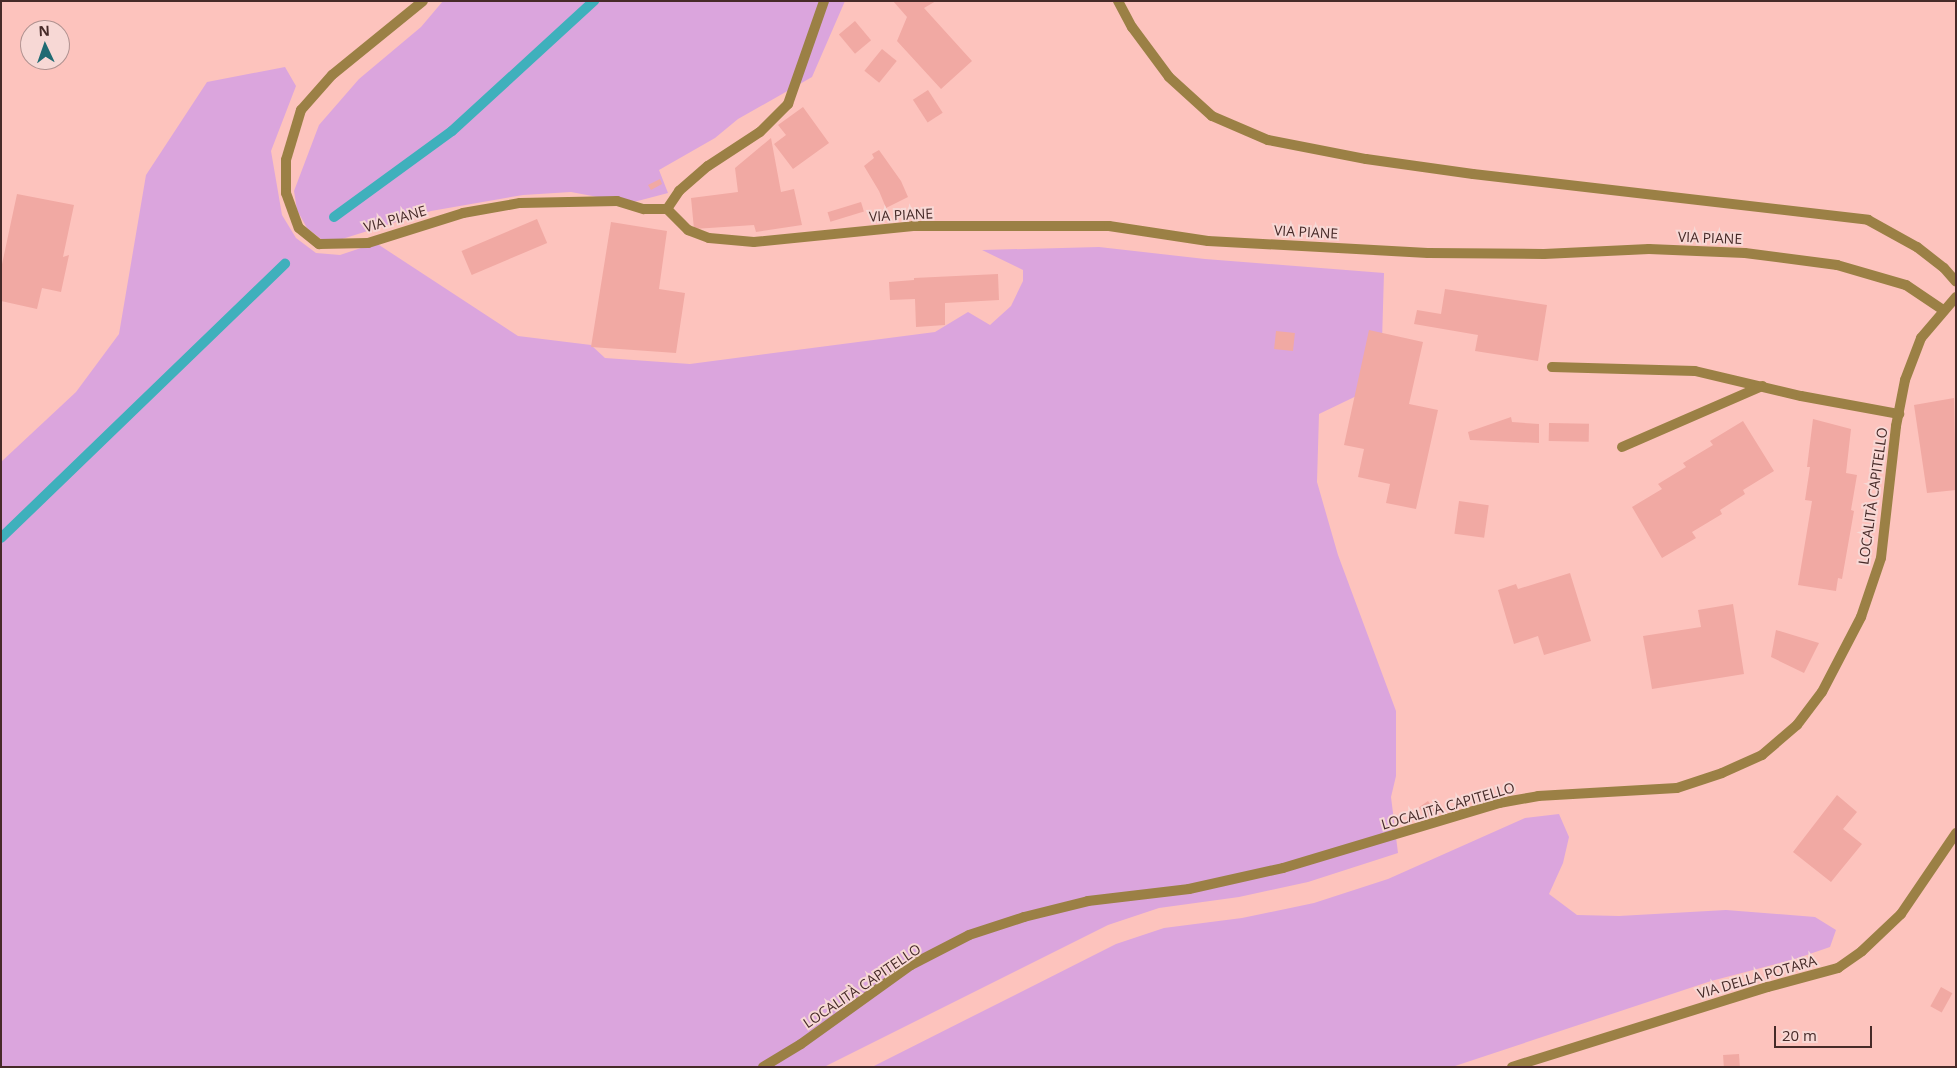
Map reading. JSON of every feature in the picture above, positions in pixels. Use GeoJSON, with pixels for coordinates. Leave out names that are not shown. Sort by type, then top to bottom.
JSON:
{"type":"FeatureCollection","features":[{"type":"Feature","properties":{"kind":"street","name":"VIA PIANE"},"geometry":{"type":"LineString","coordinates":[[423,1],[332,75],[302,110],[286,160],[286,193],[299,228],[319,244],[368,243],[463,213],[520,203],[617,201],[644,209],[667,209],[688,230],[709,238],[754,242],[913,226],[1108,226],[1208,241],[1410,253],[1544,254],[1649,250],[1745,252],[1837,265],[1906,285],[1943,310]]}},
{"type":"Feature","properties":{"kind":"street"},"geometry":{"type":"LineString","coordinates":[[667,209],[679,190],[708,166],[760,132],[788,104],[824,1]]}},
{"type":"Feature","properties":{"kind":"street"},"geometry":{"type":"LineString","coordinates":[[1118,1],[1132,27],[1169,77],[1212,116],[1268,140],[1366,159],[1473,174],[1868,220],[1917,247],[1944,268],[1956,282]]}},
{"type":"Feature","properties":{"kind":"street","name":"LOCALITÀ CAPITELLO"},"geometry":{"type":"LineString","coordinates":[[763,1067],[809,1039],[911,966],[969,935],[1024,917],[1088,901],[1189,889],[1283,868],[1499,803],[1538,796],[1677,788],[1722,773],[1762,756],[1797,726],[1822,692],[1862,617],[1881,558],[1898,414],[1905,380],[1921,338],[1956,297]]}},
{"type":"Feature","properties":{"kind":"street"},"geometry":{"type":"LineString","coordinates":[[1552,367],[1695,371],[1898,414]]}},
{"type":"Feature","properties":{"kind":"street"},"geometry":{"type":"LineString","coordinates":[[1622,447],[1762,386]]}},
{"type":"Feature","properties":{"kind":"street","name":"VIA DELLA POTARA"},"geometry":{"type":"LineString","coordinates":[[1512,1067],[1768,987],[1838,968],[1862,951],[1901,914],[1956,833]]}},
{"type":"Feature","properties":{"kind":"shaded area"},"geometry":{"type":"Polygon","coordinates":[[[443,1],[845,1],[812,77],[738,119],[715,138],[659,170],[668,193],[630,203],[571,192],[523,195],[431,211],[339,240],[321,239],[307,228],[297,210],[294,191],[319,125],[359,79],[421,27],[443,1]]]}},
{"type":"Feature","properties":{"kind":"shaded area"},"geometry":{"type":"Polygon","coordinates":[[[285,67],[296,86],[271,151],[282,215],[296,238],[316,253],[340,255],[376,243],[518,336],[591,345],[605,358],[690,364],[935,332],[968,312],[990,325],[1011,306],[1023,281],[1023,270],[982,250],[1099,247],[1205,259],[1384,273],[1382,341],[1371,389],[1319,414],[1317,482],[1338,555],[1396,711],[1396,776],[1391,797],[1398,853],[1308,882],[1239,897],[1159,908],[1108,925],[824,1067],[1,1067],[1,462],[76,392],[119,334],[146,175],[207,82],[285,67]]]}},
{"type":"Feature","properties":{"kind":"shaded area"},"geometry":{"type":"Polygon","coordinates":[[[1559,814],[1569,837],[1563,863],[1549,894],[1577,915],[1619,916],[1726,910],[1815,917],[1836,930],[1830,947],[1795,959],[1711,981],[1452,1067],[872,1067],[1116,944],[1164,928],[1242,918],[1314,903],[1388,879],[1525,818],[1559,814]]]}},
{"type":"Feature","properties":{"kind":"building"},"geometry":{"type":"Polygon","coordinates":[[[893,1],[936,1],[924,8],[972,61],[941,89],[897,41],[907,17],[893,1]]]}},
{"type":"Feature","properties":{"kind":"building"},"geometry":{"type":"Polygon","coordinates":[[[855,21],[871,40],[855,54],[839,34],[855,21]]]}},
{"type":"Feature","properties":{"kind":"building"},"geometry":{"type":"Polygon","coordinates":[[[882,49],[897,61],[879,83],[864,71],[882,49]]]}},
{"type":"Feature","properties":{"kind":"building"},"geometry":{"type":"Polygon","coordinates":[[[928,90],[943,113],[928,122],[913,100],[928,90]]]}},
{"type":"Feature","properties":{"kind":"building"},"geometry":{"type":"Polygon","coordinates":[[[803,107],[829,143],[793,169],[774,144],[786,135],[778,125],[803,107]]]}},
{"type":"Feature","properties":{"kind":"building"},"geometry":{"type":"Polygon","coordinates":[[[771,138],[781,192],[794,189],[802,225],[756,232],[754,225],[694,229],[691,198],[738,192],[735,168],[771,138]]]}},
{"type":"Feature","properties":{"kind":"building"},"geometry":{"type":"Polygon","coordinates":[[[879,150],[901,181],[908,197],[886,208],[879,191],[864,166],[874,158],[872,154],[879,150]]]}},
{"type":"Feature","properties":{"kind":"building"},"geometry":{"type":"Polygon","coordinates":[[[660,179],[662,184],[651,190],[648,185],[660,179]]]}},
{"type":"Feature","properties":{"kind":"building"},"geometry":{"type":"Polygon","coordinates":[[[17,194],[74,205],[63,257],[69,255],[61,292],[42,288],[37,309],[1,301],[1,269],[17,194]]]}},
{"type":"Feature","properties":{"kind":"building"},"geometry":{"type":"Polygon","coordinates":[[[861,202],[864,212],[830,222],[828,212],[861,202]]]}},
{"type":"Feature","properties":{"kind":"building"},"geometry":{"type":"Polygon","coordinates":[[[537,219],[547,243],[472,275],[462,251],[537,219]]]}},
{"type":"Feature","properties":{"kind":"building"},"geometry":{"type":"Polygon","coordinates":[[[611,222],[667,231],[659,289],[685,293],[676,353],[591,347],[611,222]]]}},
{"type":"Feature","properties":{"kind":"building"},"geometry":{"type":"Polygon","coordinates":[[[998,274],[999,300],[945,303],[945,325],[916,327],[915,299],[890,300],[889,282],[914,280],[914,278],[998,274]]]}},
{"type":"Feature","properties":{"kind":"building"},"geometry":{"type":"Polygon","coordinates":[[[1445,289],[1547,305],[1538,361],[1475,351],[1478,335],[1414,324],[1417,310],[1441,314],[1445,289]]]}},
{"type":"Feature","properties":{"kind":"building"},"geometry":{"type":"Polygon","coordinates":[[[1369,330],[1423,342],[1409,404],[1438,410],[1416,509],[1386,503],[1390,484],[1358,477],[1364,449],[1344,445],[1369,330]]]}},
{"type":"Feature","properties":{"kind":"building"},"geometry":{"type":"Polygon","coordinates":[[[1276,331],[1295,333],[1293,351],[1274,349],[1276,331]]]}},
{"type":"Feature","properties":{"kind":"building"},"geometry":{"type":"Polygon","coordinates":[[[1954,398],[1956,490],[1927,493],[1914,405],[1954,398]]]}},
{"type":"Feature","properties":{"kind":"building"},"geometry":{"type":"Polygon","coordinates":[[[1511,417],[1512,422],[1539,424],[1539,443],[1470,440],[1468,432],[1511,417]]]}},
{"type":"Feature","properties":{"kind":"building"},"geometry":{"type":"Polygon","coordinates":[[[1813,419],[1851,429],[1846,473],[1857,475],[1851,510],[1854,511],[1842,579],[1838,578],[1836,591],[1798,585],[1812,501],[1805,500],[1810,467],[1807,467],[1813,419]]]}},
{"type":"Feature","properties":{"kind":"building"},"geometry":{"type":"Polygon","coordinates":[[[1743,421],[1774,471],[1743,490],[1745,494],[1720,510],[1722,514],[1692,532],[1696,538],[1662,558],[1632,507],[1662,489],[1658,484],[1686,467],[1683,463],[1713,445],[1710,441],[1743,421]]]}},
{"type":"Feature","properties":{"kind":"building"},"geometry":{"type":"Polygon","coordinates":[[[1549,423],[1589,424],[1589,442],[1549,441],[1549,423]]]}},
{"type":"Feature","properties":{"kind":"building"},"geometry":{"type":"Polygon","coordinates":[[[1459,501],[1489,505],[1484,538],[1454,534],[1459,501]]]}},
{"type":"Feature","properties":{"kind":"building"},"geometry":{"type":"Polygon","coordinates":[[[1570,573],[1591,641],[1544,655],[1538,636],[1514,644],[1498,590],[1516,584],[1518,589],[1570,573]]]}},
{"type":"Feature","properties":{"kind":"building"},"geometry":{"type":"Polygon","coordinates":[[[1733,604],[1744,674],[1652,689],[1643,636],[1701,627],[1698,610],[1733,604]]]}},
{"type":"Feature","properties":{"kind":"building"},"geometry":{"type":"Polygon","coordinates":[[[1776,630],[1819,643],[1804,673],[1771,657],[1776,630]]]}},
{"type":"Feature","properties":{"kind":"building"},"geometry":{"type":"Polygon","coordinates":[[[1837,795],[1857,812],[1843,829],[1862,844],[1831,882],[1793,852],[1837,795]]]}},
{"type":"Feature","properties":{"kind":"building"},"geometry":{"type":"Polygon","coordinates":[[[1428,801],[1437,814],[1428,820],[1419,807],[1428,801]]]}},
{"type":"Feature","properties":{"kind":"building"},"geometry":{"type":"Polygon","coordinates":[[[1941,987],[1952,993],[1942,1013],[1930,1006],[1941,987]]]}},
{"type":"Feature","properties":{"kind":"building"},"geometry":{"type":"Polygon","coordinates":[[[1739,1054],[1740,1067],[1724,1067],[1723,1055],[1739,1054]]]}},
{"type":"Feature","properties":{"kind":"waterway"},"geometry":{"type":"LineString","coordinates":[[334,217],[452,131],[594,1]]}},
{"type":"Feature","properties":{"kind":"waterway"},"geometry":{"type":"LineString","coordinates":[[1,538],[285,264]]}}]}
